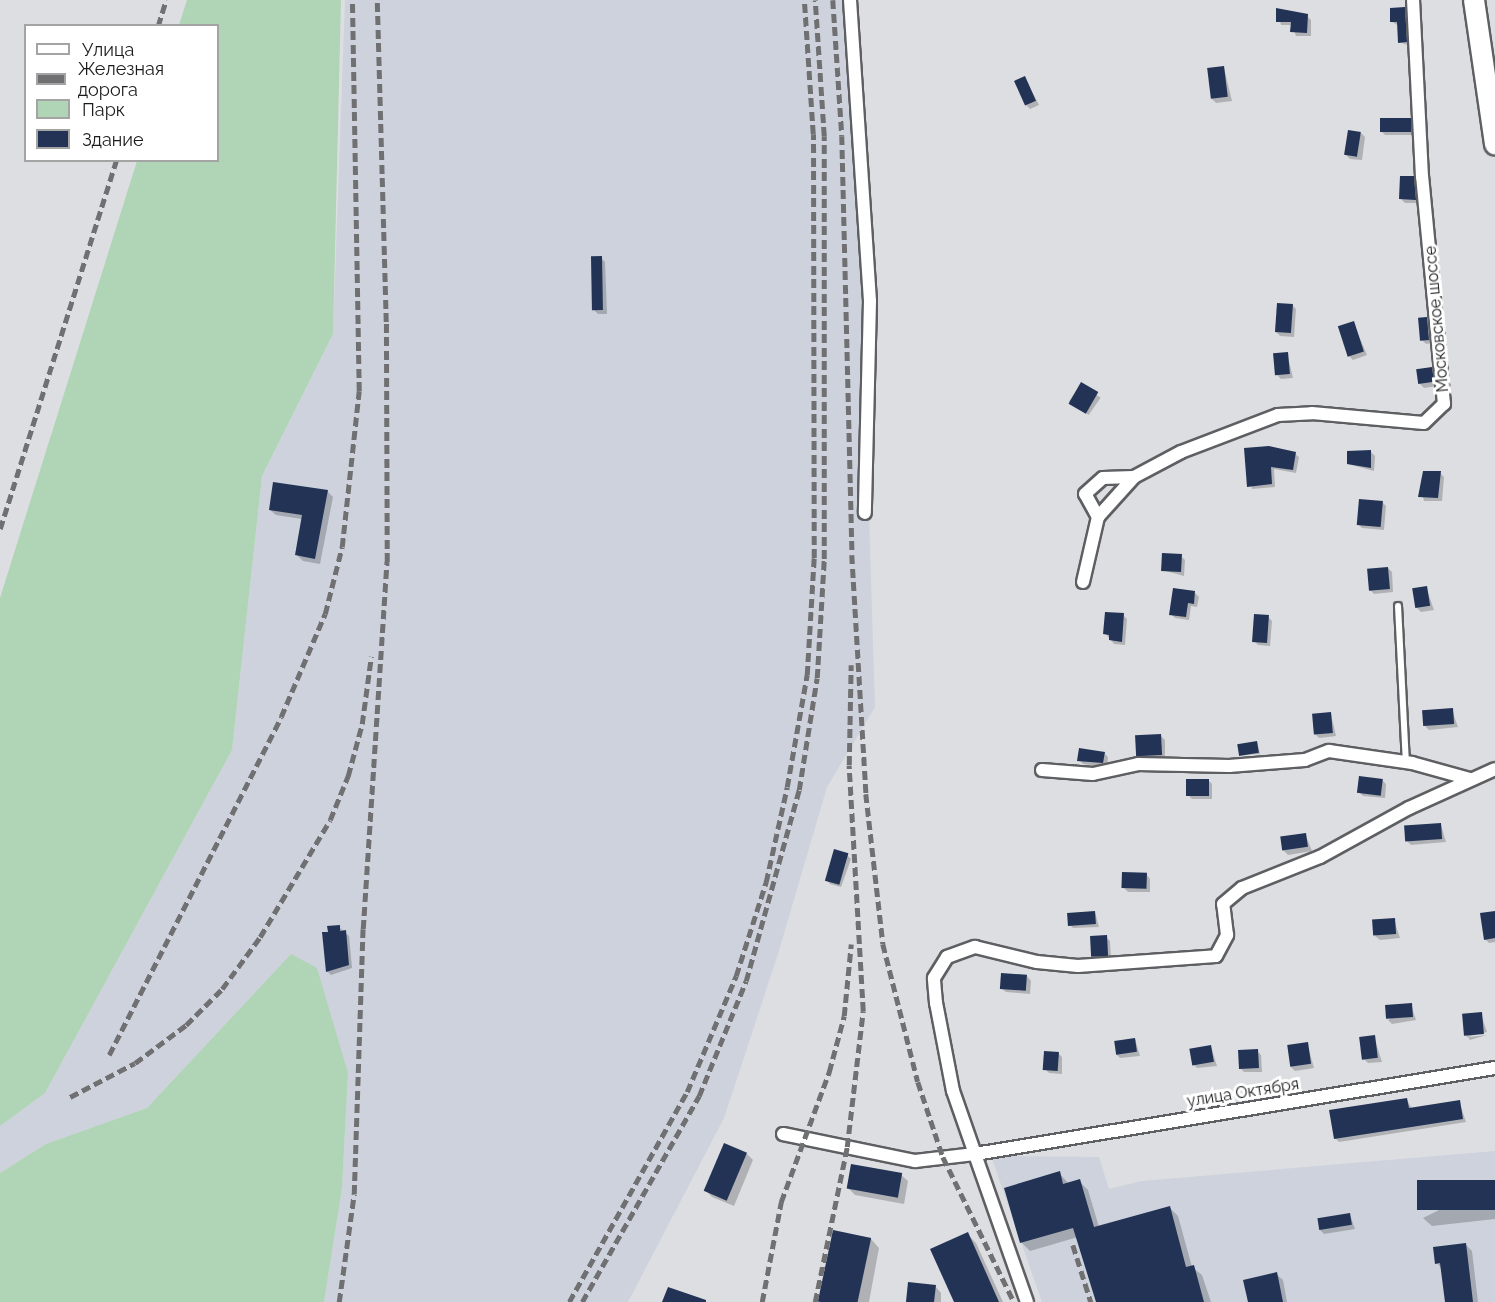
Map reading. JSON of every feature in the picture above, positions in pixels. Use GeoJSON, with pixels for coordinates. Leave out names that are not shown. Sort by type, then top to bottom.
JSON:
{"type":"FeatureCollection","features":[{"type":"Feature","properties":{"kind":"main road"},"geometry":{"type":"LineString","coordinates":[[1474,0],[1495,144]]}},
{"type":"Feature","properties":{"kind":"street"},"geometry":{"type":"LineString","coordinates":[[850,0],[870,301],[865,513]]}},
{"type":"Feature","properties":{"kind":"street","name":"Московское шоссе"},"geometry":{"type":"LineString","coordinates":[[1083,582],[1098,518],[1134,477],[1181,452],[1278,415],[1312,413],[1424,423],[1444,404],[1422,177],[1413,0]]}},
{"type":"Feature","properties":{"kind":"street"},"geometry":{"type":"LineString","coordinates":[[1098,518],[1085,494],[1103,478],[1134,477]]}},
{"type":"Feature","properties":{"kind":"street"},"geometry":{"type":"LineString","coordinates":[[1042,770],[1093,774],[1138,764],[1229,766],[1305,760],[1329,751],[1406,762],[1470,779]]}},
{"type":"Feature","properties":{"kind":"street"},"geometry":{"type":"LineString","coordinates":[[1027,1302],[953,1091],[936,1002],[934,978],[947,957],[975,946],[1037,962],[1078,966],[1216,956],[1227,935],[1223,904],[1242,888],[1320,857],[1470,779],[1495,769]]}},
{"type":"Feature","properties":{"kind":"street","name":"улица Октября"},"geometry":{"type":"LineString","coordinates":[[783,1134],[915,1161],[996,1151],[1495,1068]]}},
{"type":"Feature","properties":{"kind":"lane"},"geometry":{"type":"LineString","coordinates":[[1398,606],[1406,762]]}},
{"type":"Feature","properties":{"kind":"shaded area"},"geometry":{"type":"Polygon","coordinates":[[[345,0],[853,0],[875,707],[827,787],[778,954],[724,1118],[628,1302],[324,1302],[342,1188],[348,1073],[291,954],[147,1108],[46,1144],[0,1173],[0,1126],[45,1093],[232,750],[262,476],[333,334],[345,0]]]}},
{"type":"Feature","properties":{"kind":"shaded area"},"geometry":{"type":"Polygon","coordinates":[[[1495,1151],[1495,1302],[1042,1302],[991,1156],[1099,1157],[1109,1189],[1142,1181],[1495,1151]]]}},
{"type":"Feature","properties":{"kind":"green space"},"geometry":{"type":"Polygon","coordinates":[[[187,0],[341,0],[333,334],[262,476],[232,750],[45,1093],[0,1126],[0,598],[137,162],[219,162],[219,24],[179,24],[187,0]]]}},
{"type":"Feature","properties":{"kind":"green space"},"geometry":{"type":"Polygon","coordinates":[[[291,954],[317,968],[348,1073],[342,1188],[324,1302],[0,1302],[0,1173],[46,1144],[147,1108],[291,954]]]}},
{"type":"Feature","properties":{"kind":"building"},"geometry":{"type":"Polygon","coordinates":[[[1405,7],[1407,42],[1398,43],[1397,22],[1390,22],[1390,8],[1405,7]]]}},
{"type":"Feature","properties":{"kind":"building"},"geometry":{"type":"Polygon","coordinates":[[[1276,8],[1308,14],[1307,33],[1290,32],[1291,22],[1276,22],[1276,8]]]}},
{"type":"Feature","properties":{"kind":"building"},"geometry":{"type":"Polygon","coordinates":[[[1224,66],[1228,97],[1211,99],[1207,68],[1224,66]]]}},
{"type":"Feature","properties":{"kind":"building"},"geometry":{"type":"Polygon","coordinates":[[[1025,76],[1036,101],[1025,106],[1014,81],[1025,76]]]}},
{"type":"Feature","properties":{"kind":"building"},"geometry":{"type":"Polygon","coordinates":[[[1380,118],[1411,118],[1411,132],[1380,132],[1380,118]]]}},
{"type":"Feature","properties":{"kind":"building"},"geometry":{"type":"Polygon","coordinates":[[[1348,130],[1361,132],[1357,157],[1344,155],[1348,130]]]}},
{"type":"Feature","properties":{"kind":"building"},"geometry":{"type":"Polygon","coordinates":[[[1400,176],[1414,176],[1416,200],[1399,199],[1400,176]]]}},
{"type":"Feature","properties":{"kind":"building"},"geometry":{"type":"Polygon","coordinates":[[[591,256],[602,256],[603,310],[592,310],[591,256]]]}},
{"type":"Feature","properties":{"kind":"building"},"geometry":{"type":"Polygon","coordinates":[[[1277,303],[1293,304],[1291,333],[1275,332],[1277,303]]]}},
{"type":"Feature","properties":{"kind":"building"},"geometry":{"type":"Polygon","coordinates":[[[1427,317],[1429,340],[1420,341],[1418,318],[1427,317]]]}},
{"type":"Feature","properties":{"kind":"building"},"geometry":{"type":"Polygon","coordinates":[[[1354,321],[1364,351],[1348,357],[1338,326],[1354,321]]]}},
{"type":"Feature","properties":{"kind":"building"},"geometry":{"type":"Polygon","coordinates":[[[1288,352],[1290,374],[1275,375],[1273,353],[1288,352]]]}},
{"type":"Feature","properties":{"kind":"building"},"geometry":{"type":"Polygon","coordinates":[[[1432,367],[1434,382],[1418,384],[1416,369],[1432,367]]]}},
{"type":"Feature","properties":{"kind":"building"},"geometry":{"type":"Polygon","coordinates":[[[1081,382],[1098,392],[1086,414],[1068,404],[1081,382]]]}},
{"type":"Feature","properties":{"kind":"building"},"geometry":{"type":"Polygon","coordinates":[[[1269,446],[1296,452],[1293,470],[1271,467],[1272,484],[1247,487],[1244,448],[1269,446]]]}},
{"type":"Feature","properties":{"kind":"building"},"geometry":{"type":"Polygon","coordinates":[[[1371,450],[1371,468],[1347,464],[1347,451],[1371,450]]]}},
{"type":"Feature","properties":{"kind":"building"},"geometry":{"type":"Polygon","coordinates":[[[1423,471],[1441,471],[1438,498],[1418,497],[1423,471]]]}},
{"type":"Feature","properties":{"kind":"building"},"geometry":{"type":"Polygon","coordinates":[[[273,482],[328,490],[315,559],[295,555],[302,515],[269,510],[273,482]]]}},
{"type":"Feature","properties":{"kind":"building"},"geometry":{"type":"Polygon","coordinates":[[[1359,499],[1383,501],[1381,527],[1357,525],[1359,499]]]}},
{"type":"Feature","properties":{"kind":"building"},"geometry":{"type":"Polygon","coordinates":[[[1162,553],[1182,554],[1181,572],[1161,571],[1162,553]]]}},
{"type":"Feature","properties":{"kind":"building"},"geometry":{"type":"Polygon","coordinates":[[[1388,567],[1390,589],[1369,591],[1367,569],[1388,567]]]}},
{"type":"Feature","properties":{"kind":"building"},"geometry":{"type":"Polygon","coordinates":[[[1427,586],[1430,606],[1415,608],[1412,588],[1427,586]]]}},
{"type":"Feature","properties":{"kind":"building"},"geometry":{"type":"Polygon","coordinates":[[[1173,588],[1195,591],[1194,604],[1188,603],[1186,617],[1169,615],[1173,588]]]}},
{"type":"Feature","properties":{"kind":"building"},"geometry":{"type":"Polygon","coordinates":[[[1105,612],[1124,613],[1122,642],[1109,640],[1109,635],[1103,634],[1105,612]]]}},
{"type":"Feature","properties":{"kind":"building"},"geometry":{"type":"Polygon","coordinates":[[[1254,614],[1269,615],[1267,643],[1252,642],[1254,614]]]}},
{"type":"Feature","properties":{"kind":"building"},"geometry":{"type":"Polygon","coordinates":[[[1453,708],[1454,724],[1423,726],[1422,710],[1453,708]]]}},
{"type":"Feature","properties":{"kind":"building"},"geometry":{"type":"Polygon","coordinates":[[[1331,712],[1333,733],[1314,735],[1312,714],[1331,712]]]}},
{"type":"Feature","properties":{"kind":"building"},"geometry":{"type":"Polygon","coordinates":[[[1161,734],[1162,755],[1136,756],[1135,735],[1161,734]]]}},
{"type":"Feature","properties":{"kind":"building"},"geometry":{"type":"Polygon","coordinates":[[[1257,741],[1259,753],[1239,756],[1237,744],[1257,741]]]}},
{"type":"Feature","properties":{"kind":"building"},"geometry":{"type":"Polygon","coordinates":[[[1079,748],[1105,752],[1103,763],[1077,761],[1079,748]]]}},
{"type":"Feature","properties":{"kind":"building"},"geometry":{"type":"Polygon","coordinates":[[[1359,776],[1383,779],[1381,796],[1357,793],[1359,776]]]}},
{"type":"Feature","properties":{"kind":"building"},"geometry":{"type":"Polygon","coordinates":[[[1186,779],[1209,779],[1209,796],[1186,796],[1186,779]]]}},
{"type":"Feature","properties":{"kind":"building"},"geometry":{"type":"Polygon","coordinates":[[[1441,823],[1442,839],[1405,842],[1404,826],[1441,823]]]}},
{"type":"Feature","properties":{"kind":"building"},"geometry":{"type":"Polygon","coordinates":[[[1306,833],[1308,847],[1282,850],[1280,837],[1306,833]]]}},
{"type":"Feature","properties":{"kind":"building"},"geometry":{"type":"Polygon","coordinates":[[[834,849],[848,853],[839,885],[825,881],[834,849]]]}},
{"type":"Feature","properties":{"kind":"building"},"geometry":{"type":"Polygon","coordinates":[[[1122,872],[1147,873],[1146,889],[1121,888],[1122,872]]]}},
{"type":"Feature","properties":{"kind":"building"},"geometry":{"type":"Polygon","coordinates":[[[1095,911],[1096,924],[1068,926],[1067,913],[1095,911]]]}},
{"type":"Feature","properties":{"kind":"building"},"geometry":{"type":"Polygon","coordinates":[[[1495,911],[1495,938],[1484,940],[1480,913],[1495,911]]]}},
{"type":"Feature","properties":{"kind":"building"},"geometry":{"type":"Polygon","coordinates":[[[1395,918],[1396,934],[1373,936],[1372,920],[1395,918]]]}},
{"type":"Feature","properties":{"kind":"building"},"geometry":{"type":"Polygon","coordinates":[[[340,925],[340,931],[346,930],[349,965],[326,972],[322,932],[328,932],[327,926],[340,925]]]}},
{"type":"Feature","properties":{"kind":"building"},"geometry":{"type":"Polygon","coordinates":[[[1107,935],[1108,956],[1091,957],[1090,936],[1107,935]]]}},
{"type":"Feature","properties":{"kind":"building"},"geometry":{"type":"Polygon","coordinates":[[[1001,973],[1027,975],[1026,991],[1000,989],[1001,973]]]}},
{"type":"Feature","properties":{"kind":"building"},"geometry":{"type":"Polygon","coordinates":[[[1412,1003],[1413,1017],[1386,1019],[1385,1005],[1412,1003]]]}},
{"type":"Feature","properties":{"kind":"building"},"geometry":{"type":"Polygon","coordinates":[[[1482,1012],[1484,1034],[1464,1036],[1462,1014],[1482,1012]]]}},
{"type":"Feature","properties":{"kind":"building"},"geometry":{"type":"Polygon","coordinates":[[[1375,1035],[1378,1058],[1362,1060],[1359,1037],[1375,1035]]]}},
{"type":"Feature","properties":{"kind":"building"},"geometry":{"type":"Polygon","coordinates":[[[1135,1038],[1137,1052],[1116,1055],[1114,1041],[1135,1038]]]}},
{"type":"Feature","properties":{"kind":"building"},"geometry":{"type":"Polygon","coordinates":[[[1308,1042],[1311,1064],[1290,1067],[1287,1045],[1308,1042]]]}},
{"type":"Feature","properties":{"kind":"building"},"geometry":{"type":"Polygon","coordinates":[[[1211,1045],[1214,1062],[1192,1066],[1189,1049],[1211,1045]]]}},
{"type":"Feature","properties":{"kind":"building"},"geometry":{"type":"Polygon","coordinates":[[[1258,1049],[1259,1068],[1239,1069],[1238,1050],[1258,1049]]]}},
{"type":"Feature","properties":{"kind":"building"},"geometry":{"type":"Polygon","coordinates":[[[1044,1051],[1059,1052],[1058,1071],[1043,1070],[1044,1051]]]}},
{"type":"Feature","properties":{"kind":"building"},"geometry":{"type":"Polygon","coordinates":[[[1407,1098],[1409,1108],[1460,1100],[1463,1119],[1334,1139],[1329,1110],[1407,1098]]]}},
{"type":"Feature","properties":{"kind":"building"},"geometry":{"type":"Polygon","coordinates":[[[724,1143],[747,1153],[727,1201],[704,1191],[724,1143]]]}},
{"type":"Feature","properties":{"kind":"building"},"geometry":{"type":"Polygon","coordinates":[[[851,1164],[902,1173],[898,1198],[847,1189],[851,1164]]]}},
{"type":"Feature","properties":{"kind":"building"},"geometry":{"type":"Polygon","coordinates":[[[1060,1171],[1063,1184],[1080,1179],[1094,1227],[1170,1206],[1186,1267],[1194,1265],[1204,1302],[1096,1302],[1073,1228],[1020,1243],[1004,1188],[1060,1171]]]}},
{"type":"Feature","properties":{"kind":"building"},"geometry":{"type":"Polygon","coordinates":[[[1417,1180],[1495,1180],[1495,1210],[1417,1210],[1417,1180]]]}},
{"type":"Feature","properties":{"kind":"building"},"geometry":{"type":"Polygon","coordinates":[[[1350,1213],[1352,1225],[1319,1230],[1317,1218],[1350,1213]]]}},
{"type":"Feature","properties":{"kind":"building"},"geometry":{"type":"Polygon","coordinates":[[[833,1230],[871,1238],[858,1302],[818,1301],[833,1230]]]}},
{"type":"Feature","properties":{"kind":"building"},"geometry":{"type":"Polygon","coordinates":[[[968,1232],[999,1302],[954,1302],[930,1249],[968,1232]]]}},
{"type":"Feature","properties":{"kind":"building"},"geometry":{"type":"Polygon","coordinates":[[[1466,1243],[1473,1302],[1445,1302],[1440,1263],[1435,1264],[1433,1247],[1466,1243]]]}},
{"type":"Feature","properties":{"kind":"building"},"geometry":{"type":"Polygon","coordinates":[[[1277,1272],[1283,1302],[1248,1302],[1243,1280],[1277,1272]]]}},
{"type":"Feature","properties":{"kind":"building"},"geometry":{"type":"Polygon","coordinates":[[[908,1282],[936,1285],[934,1302],[906,1302],[908,1282]]]}},
{"type":"Feature","properties":{"kind":"building"},"geometry":{"type":"Polygon","coordinates":[[[668,1287],[706,1300],[706,1302],[662,1302],[668,1287]]]}},
{"type":"Feature","properties":{"kind":"railway"},"geometry":{"type":"LineString","coordinates":[[159,24],[166,0]]}},
{"type":"Feature","properties":{"kind":"railway"},"geometry":{"type":"LineString","coordinates":[[109,1055],[281,717],[325,614],[342,547],[359,391],[352,0]]}},
{"type":"Feature","properties":{"kind":"railway"},"geometry":{"type":"LineString","coordinates":[[339,1302],[354,1194],[363,929],[387,562],[386,322],[377,0]]}},
{"type":"Feature","properties":{"kind":"railway"},"geometry":{"type":"LineString","coordinates":[[569,1302],[687,1092],[736,976],[766,882],[787,787],[807,675],[814,558],[813,134],[804,0]]}},
{"type":"Feature","properties":{"kind":"railway"},"geometry":{"type":"LineString","coordinates":[[582,1302],[699,1096],[746,981],[799,790],[817,678],[824,559],[824,136],[815,0]]}},
{"type":"Feature","properties":{"kind":"railway"},"geometry":{"type":"LineString","coordinates":[[833,0],[842,136],[852,555],[866,794],[883,944],[918,1082],[943,1157],[1014,1302]]}},
{"type":"Feature","properties":{"kind":"railway"},"geometry":{"type":"LineString","coordinates":[[0,529],[115,162]]}},
{"type":"Feature","properties":{"kind":"railway"},"geometry":{"type":"LineString","coordinates":[[70,1097],[135,1063],[186,1025],[222,989],[260,937],[330,820],[348,776],[362,724],[371,657]]}},
{"type":"Feature","properties":{"kind":"railway"},"geometry":{"type":"LineString","coordinates":[[815,1302],[847,1147],[863,1011],[849,765],[851,665]]}},
{"type":"Feature","properties":{"kind":"railway"},"geometry":{"type":"LineString","coordinates":[[762,1302],[781,1202],[829,1072],[844,1016],[851,944]]}},
{"type":"Feature","properties":{"kind":"railway"},"geometry":{"type":"LineString","coordinates":[[1073,1245],[1091,1302]]}}]}
